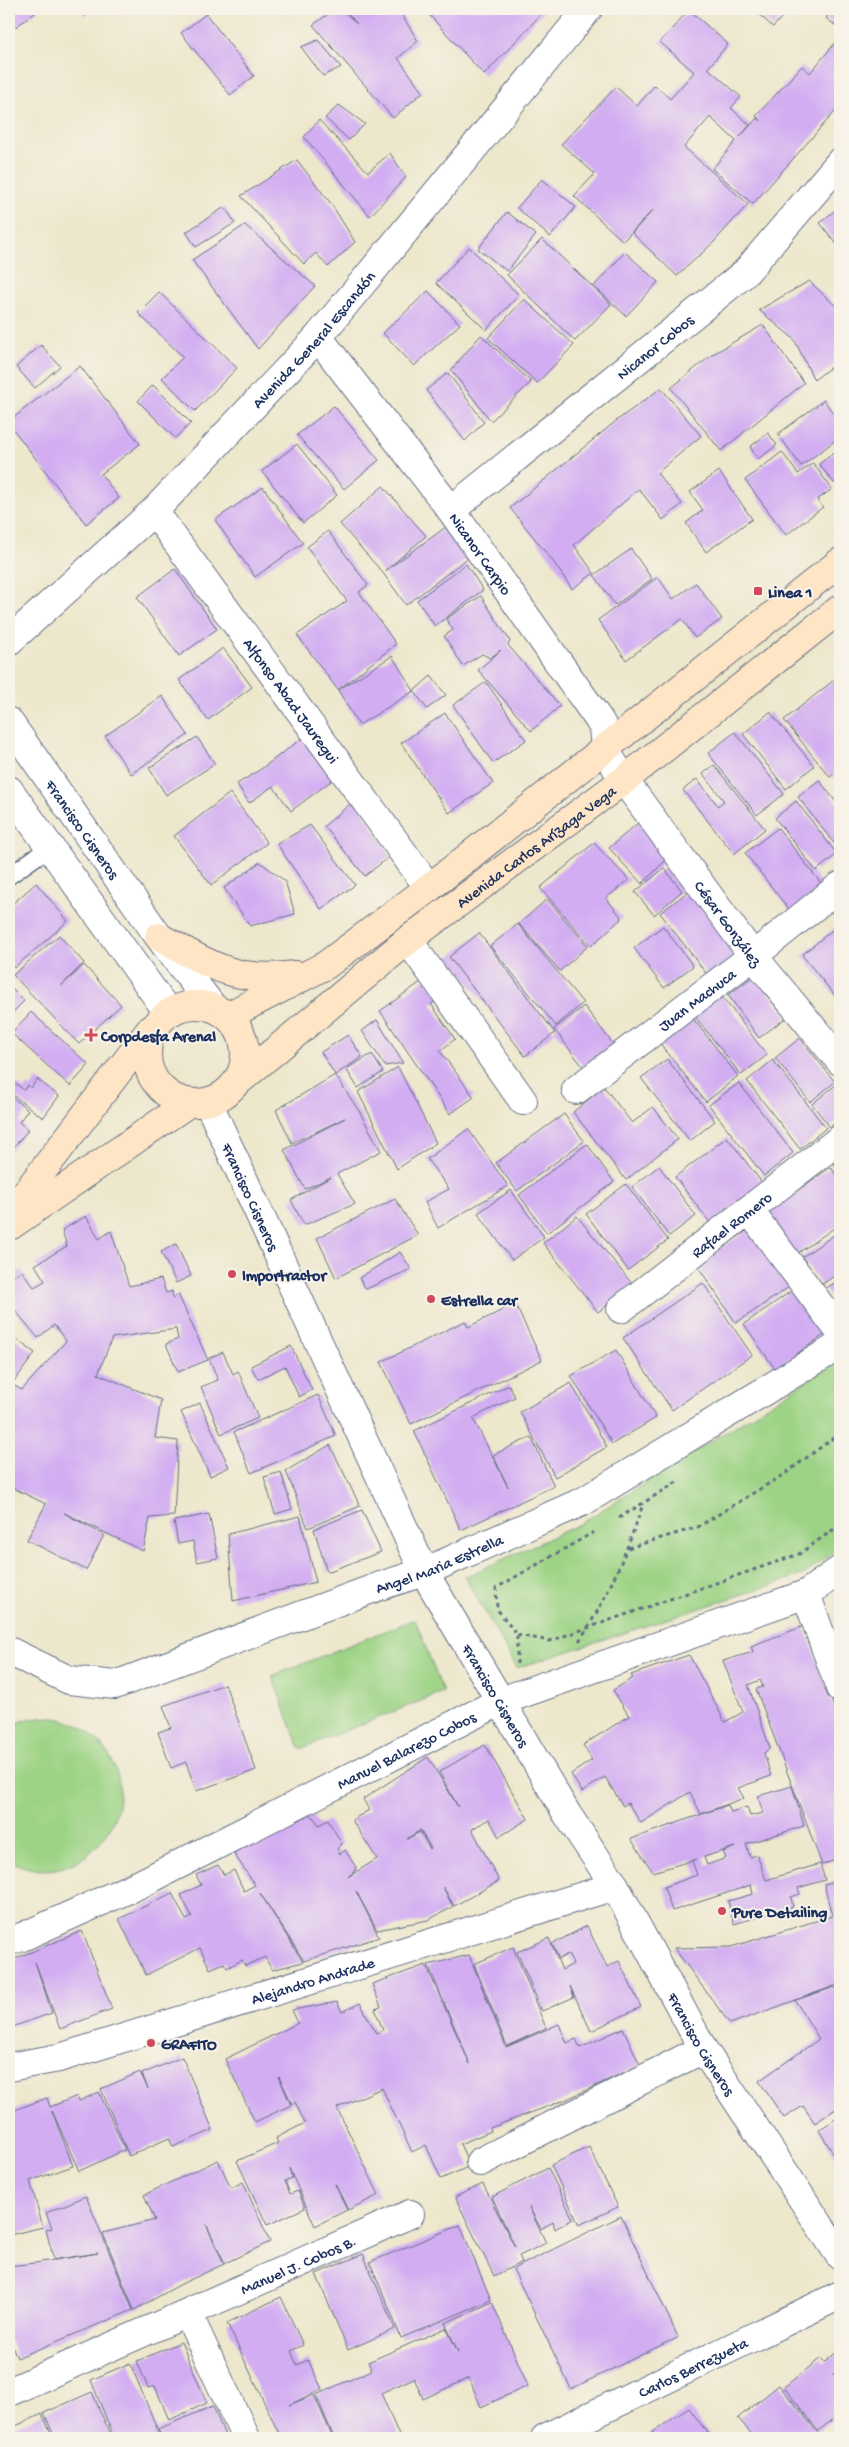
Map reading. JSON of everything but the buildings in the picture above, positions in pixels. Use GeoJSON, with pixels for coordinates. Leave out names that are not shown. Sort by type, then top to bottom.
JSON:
{"type":"FeatureCollection","features":[{"type":"Feature","properties":{"kind":"street","name":"Avenida General Escandón"},"geometry":{"type":"LineString","coordinates":[[9,641],[154,511],[318,337],[588,9]]}},
{"type":"Feature","properties":{"kind":"street","name":"Nicanor Cobos"},"geometry":{"type":"LineString","coordinates":[[451,510],[745,274],[840,162]]}},
{"type":"Feature","properties":{"kind":"street","name":"Nicanor Carpio"},"geometry":{"type":"LineString","coordinates":[[318,337],[451,510],[599,720],[603,728],[605,750],[624,780]]}},
{"type":"Feature","properties":{"kind":"street","name":"Alfonso Abad Jauregui"},"geometry":{"type":"LineString","coordinates":[[154,511],[429,888]]}},
{"type":"Feature","properties":{"kind":"street","name":"Avenida Carlos Arízaga Vega"},"geometry":{"type":"LineString","coordinates":[[220,1011],[326,964],[429,888],[840,562]]}},
{"type":"Feature","properties":{"kind":"street","name":"Avenida Carlos Arízaga Vega"},"geometry":{"type":"LineString","coordinates":[[234,1085],[408,940],[624,780],[840,609]]}},
{"type":"Feature","properties":{"kind":"street","name":"Francisco Cisneros"},"geometry":{"type":"LineString","coordinates":[[9,722],[159,937],[220,1011]]}},
{"type":"Feature","properties":{"kind":"street","name":"César González"},"geometry":{"type":"LineString","coordinates":[[624,780],[753,956],[840,1061]]}},
{"type":"Feature","properties":{"kind":"street"},"geometry":{"type":"LineString","coordinates":[[9,790],[50,847],[164,1016]]}},
{"type":"Feature","properties":{"kind":"street","name":"Juan Machuca"},"geometry":{"type":"LineString","coordinates":[[576,1090],[753,956],[840,886]]}},
{"type":"Feature","properties":{"kind":"street"},"geometry":{"type":"LineString","coordinates":[[159,937],[214,966],[246,977],[277,978],[300,974],[326,964]]}},
{"type":"Feature","properties":{"kind":"street"},"geometry":{"type":"LineString","coordinates":[[408,940],[523,1101]]}},
{"type":"Feature","properties":{"kind":"street"},"geometry":{"type":"LineString","coordinates":[[9,1215],[164,1016],[190,1004],[220,1011],[240,1031],[245,1049],[243,1068],[234,1085],[222,1096],[197,1103],[9,1227]]}},
{"type":"Feature","properties":{"kind":"street"},"geometry":{"type":"LineString","coordinates":[[164,1016],[145,1051],[150,1075],[164,1094],[197,1103]]}},
{"type":"Feature","properties":{"kind":"street","name":"Francisco Cisneros"},"geometry":{"type":"LineString","coordinates":[[197,1103],[424,1572],[567,1814],[615,1886],[704,2049],[840,2256]]}},
{"type":"Feature","properties":{"kind":"street","name":"Rafael Romero"},"geometry":{"type":"LineString","coordinates":[[621,1308],[840,1139]]}},
{"type":"Feature","properties":{"kind":"street"},"geometry":{"type":"LineString","coordinates":[[749,1210],[840,1332]]}},
{"type":"Feature","properties":{"kind":"street","name":"Angel Maria Estrella"},"geometry":{"type":"LineString","coordinates":[[9,1651],[70,1680],[115,1685],[380,1586],[424,1572],[584,1500],[840,1345]]}},
{"type":"Feature","properties":{"kind":"street","name":"Manuel Balarezo Cobos"},"geometry":{"type":"LineString","coordinates":[[9,1941],[22,1937],[142,1883],[501,1701],[806,1594],[840,1570]]}},
{"type":"Feature","properties":{"kind":"street"},"geometry":{"type":"LineString","coordinates":[[806,1594],[840,1688]]}},
{"type":"Feature","properties":{"kind":"street","name":"Alejandro Andrade"},"geometry":{"type":"LineString","coordinates":[[9,2067],[58,2058],[615,1886]]}},
{"type":"Feature","properties":{"kind":"street"},"geometry":{"type":"LineString","coordinates":[[480,2162],[704,2049]]}},
{"type":"Feature","properties":{"kind":"street","name":"Manuel J. Cobos B."},"geometry":{"type":"LineString","coordinates":[[9,2392],[410,2214]]}},
{"type":"Feature","properties":{"kind":"street","name":"Carlos Berrezueta"},"geometry":{"type":"LineString","coordinates":[[562,2435],[840,2295]]}},
{"type":"Feature","properties":{"kind":"street"},"geometry":{"type":"LineString","coordinates":[[188,2314],[246,2438]]}},
{"type":"Feature","properties":{"kind":"lane"},"geometry":{"type":"LineString","coordinates":[[9,876],[50,847]]}},
{"type":"Feature","properties":{"kind":"path"},"geometry":{"type":"LineString","coordinates":[[628,1548],[698,1528],[786,1473],[840,1432]]}},
{"type":"Feature","properties":{"kind":"path"},"geometry":{"type":"LineString","coordinates":[[617,1518],[644,1504],[684,1478]]}},
{"type":"Feature","properties":{"kind":"path"},"geometry":{"type":"LineString","coordinates":[[566,1678],[572,1650],[589,1626],[628,1548],[644,1504],[645,1496]]}},
{"type":"Feature","properties":{"kind":"path"},"geometry":{"type":"LineString","coordinates":[[517,1635],[550,1641],[799,1554],[840,1525]]}},
{"type":"Feature","properties":{"kind":"path"},"geometry":{"type":"LineString","coordinates":[[501,1701],[517,1668],[517,1635],[497,1609],[496,1588],[600,1528]]}},
{"type":"Feature","properties":{"kind":"green space"},"geometry":{"type":"Polygon","coordinates":[[[840,1360],[840,1548],[805,1574],[517,1668],[465,1577],[580,1524],[840,1360]]]}},
{"type":"Feature","properties":{"kind":"green space"},"geometry":{"type":"Polygon","coordinates":[[[415,1619],[443,1692],[300,1749],[272,1676],[415,1619]]]}},
{"type":"Feature","properties":{"kind":"green space"},"geometry":{"type":"Polygon","coordinates":[[[53,1717],[83,1728],[104,1748],[117,1772],[119,1797],[113,1821],[100,1842],[82,1858],[60,1868],[35,1869],[9,1860],[9,1726],[28,1719],[53,1717]]]}},
{"type":"Feature","properties":{"kind":"place","name":"Linea 1"},"geometry":{"type":"Point","coordinates":[758,591]}},
{"type":"Feature","properties":{"kind":"place","name":"Corpdesfa Arenal"},"geometry":{"type":"Point","coordinates":[91,1035]}},
{"type":"Feature","properties":{"kind":"place","name":"Importractor"},"geometry":{"type":"Point","coordinates":[232,1274]}},
{"type":"Feature","properties":{"kind":"place","name":"Estrella car"},"geometry":{"type":"Point","coordinates":[431,1299]}},
{"type":"Feature","properties":{"kind":"place","name":"Pure Detailing"},"geometry":{"type":"Point","coordinates":[722,1911]}},
{"type":"Feature","properties":{"kind":"place","name":"GRAFITO"},"geometry":{"type":"Point","coordinates":[151,2043]}}]}
